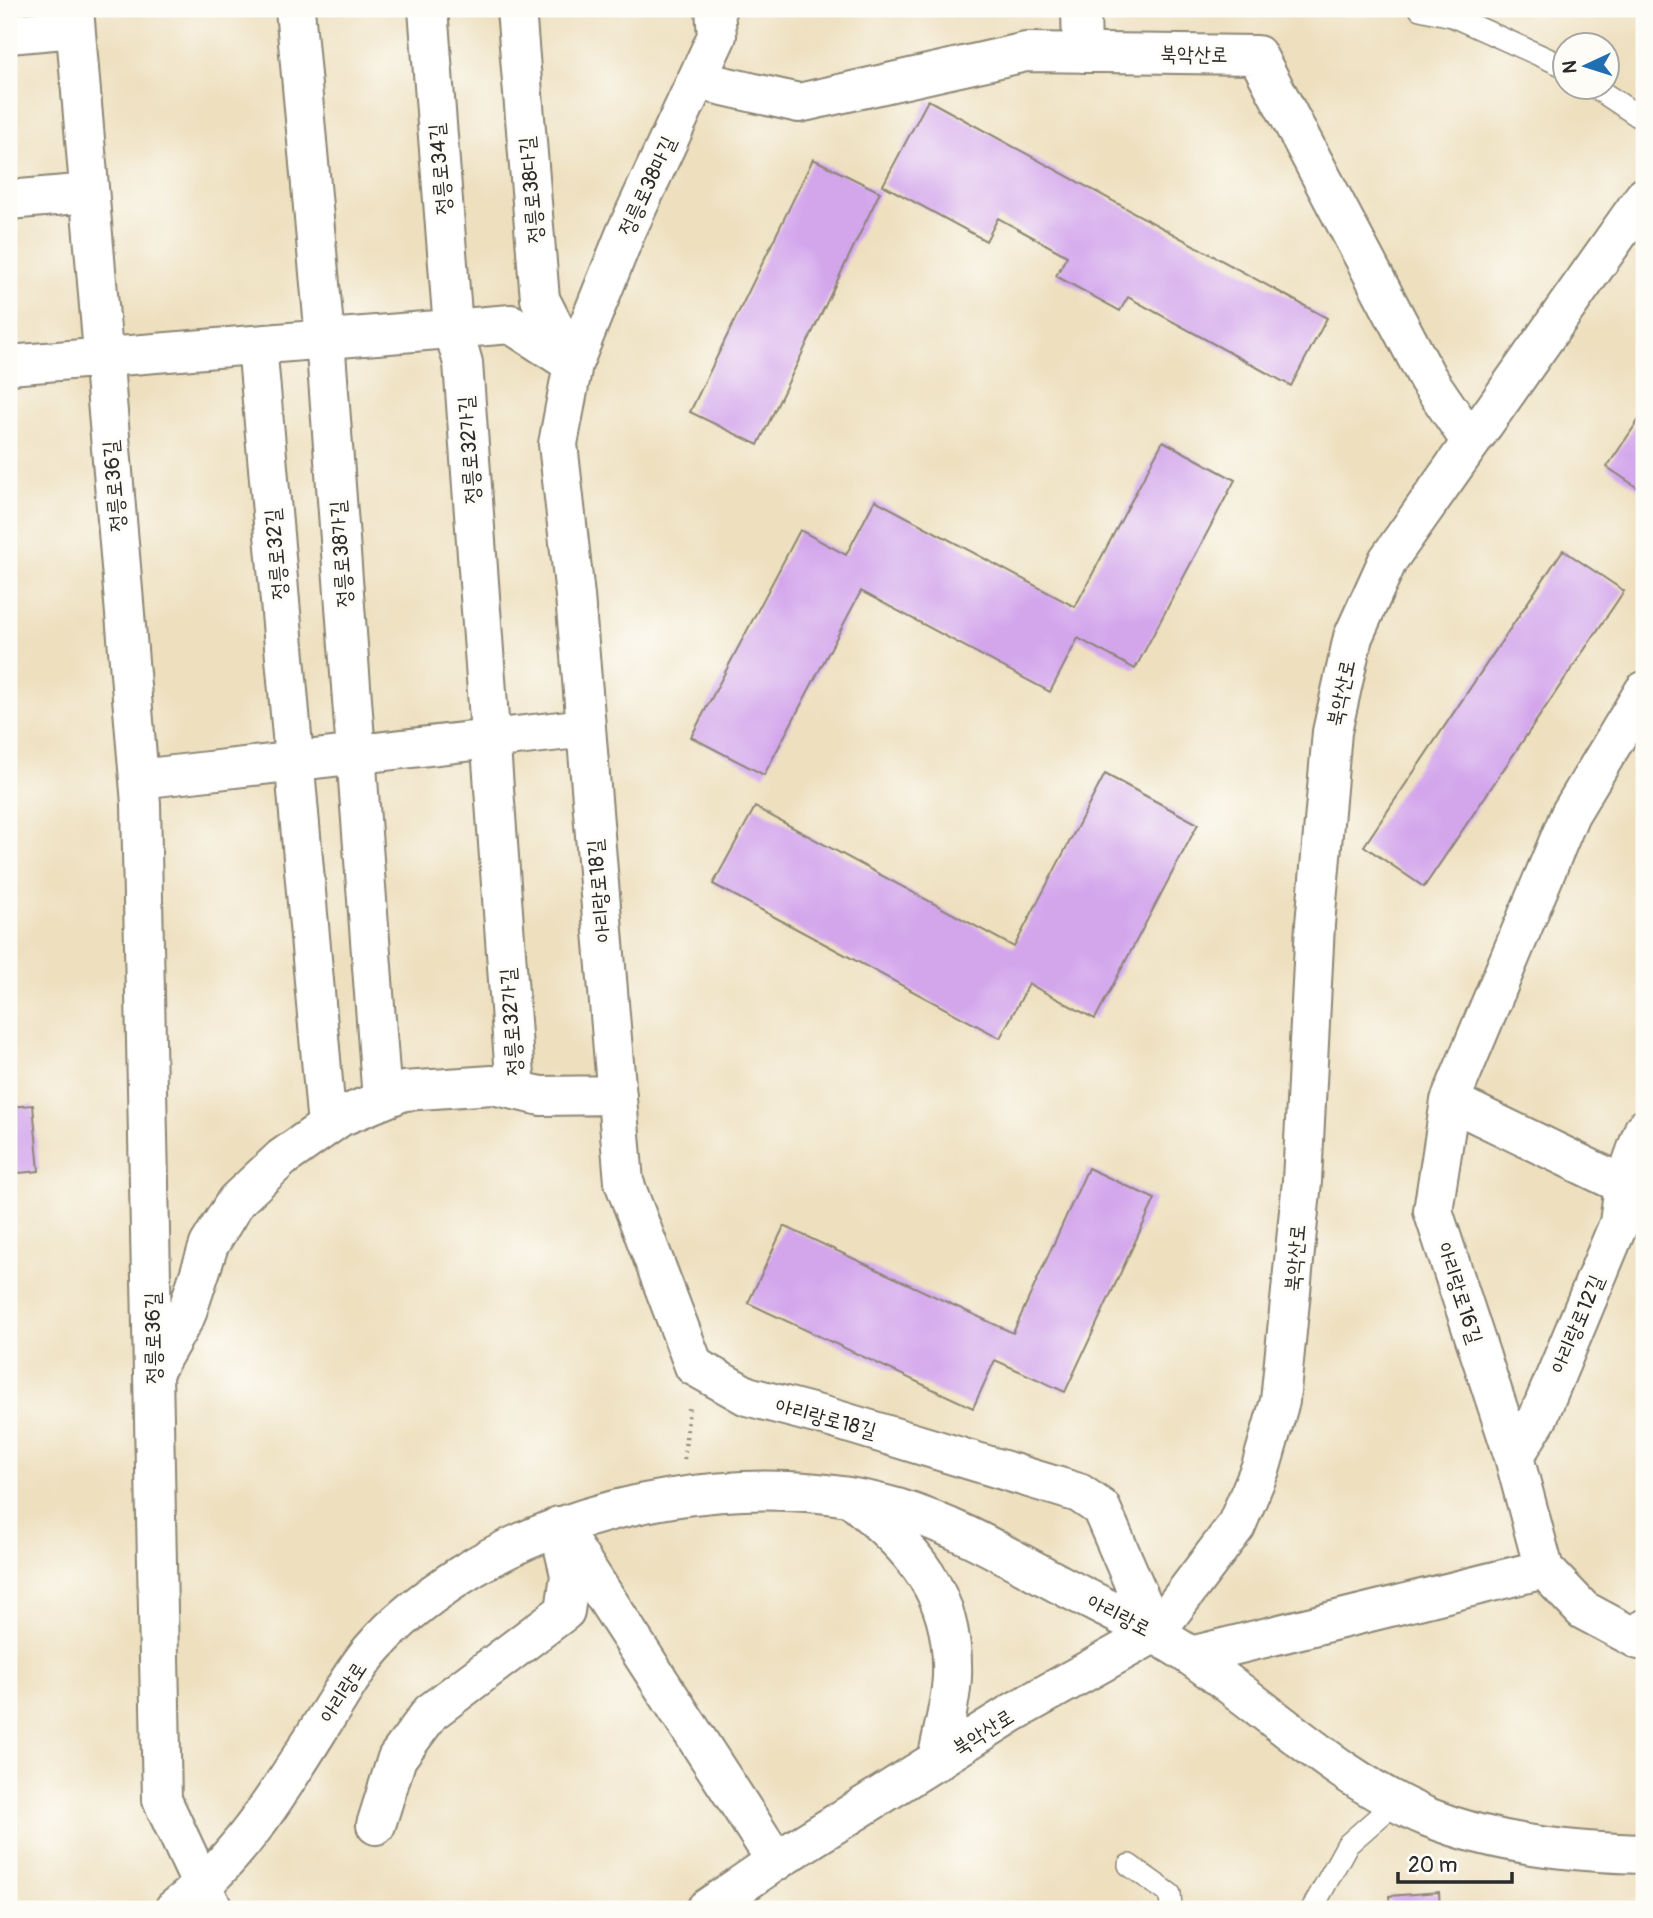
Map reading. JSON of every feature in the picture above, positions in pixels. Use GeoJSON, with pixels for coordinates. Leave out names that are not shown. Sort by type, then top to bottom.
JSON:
{"type":"FeatureCollection","features":[{"type":"Feature","properties":{"kind":"street","name":"정릉로38가길"},"geometry":{"type":"LineString","coordinates":[[295,9],[325,339],[382,1100]]}},
{"type":"Feature","properties":{"kind":"street","name":"정릉로34길"},"geometry":{"type":"LineString","coordinates":[[428,9],[453,328]]}},
{"type":"Feature","properties":{"kind":"street","name":"정릉로38다길"},"geometry":{"type":"LineString","coordinates":[[516,9],[540,299],[573,364]]}},
{"type":"Feature","properties":{"kind":"street","name":"정릉로38마길"},"geometry":{"type":"LineString","coordinates":[[573,364],[626,232],[717,36],[715,9]]}},
{"type":"Feature","properties":{"kind":"street"},"geometry":{"type":"LineString","coordinates":[[1081,9],[1082,52]]}},
{"type":"Feature","properties":{"kind":"street","name":"정릉로36길"},"geometry":{"type":"LineString","coordinates":[[9,34],[74,18],[139,779],[162,1800],[196,1902]]}},
{"type":"Feature","properties":{"kind":"street","name":"북악산로"},"geometry":{"type":"LineString","coordinates":[[697,79],[799,103],[1026,52],[1257,55],[1429,379],[1471,442]]}},
{"type":"Feature","properties":{"kind":"street"},"geometry":{"type":"LineString","coordinates":[[9,200],[89,194]]}},
{"type":"Feature","properties":{"kind":"street","name":"북악산로"},"geometry":{"type":"LineString","coordinates":[[706,1909],[776,1861],[1012,1713],[1155,1633],[1236,1525],[1261,1467],[1280,1401],[1302,1181],[1315,925],[1332,732],[1353,637],[1388,560],[1644,197]]}},
{"type":"Feature","properties":{"kind":"street"},"geometry":{"type":"LineString","coordinates":[[9,365],[511,324],[573,364]]}},
{"type":"Feature","properties":{"kind":"street","name":"정릉로32가길"},"geometry":{"type":"LineString","coordinates":[[153,1373],[186,1315],[209,1245],[236,1201],[282,1158],[327,1126],[404,1091],[492,1085],[516,1090],[463,363],[453,328]]}},
{"type":"Feature","properties":{"kind":"street","name":"정릉로32길"},"geometry":{"type":"LineString","coordinates":[[257,345],[327,1126]]}},
{"type":"Feature","properties":{"kind":"street","name":"아리랑로18길"},"geometry":{"type":"LineString","coordinates":[[573,364],[558,444],[586,728],[624,1182],[694,1366],[747,1396],[831,1418],[1079,1493],[1101,1508],[1155,1633]]}},
{"type":"Feature","properties":{"kind":"street","name":"아리랑로16길"},"geometry":{"type":"LineString","coordinates":[[1544,1569],[1514,1457],[1433,1211],[1450,1101],[1570,814],[1644,691]]}},
{"type":"Feature","properties":{"kind":"street"},"geometry":{"type":"LineString","coordinates":[[139,779],[295,764],[586,728]]}},
{"type":"Feature","properties":{"kind":"street"},"geometry":{"type":"LineString","coordinates":[[516,1090],[541,1096],[617,1095]]}},
{"type":"Feature","properties":{"kind":"street"},"geometry":{"type":"LineString","coordinates":[[1450,1101],[1634,1187]]}},
{"type":"Feature","properties":{"kind":"street","name":"아리랑로12길"},"geometry":{"type":"LineString","coordinates":[[1514,1457],[1538,1418],[1634,1187],[1644,1129]]}},
{"type":"Feature","properties":{"kind":"street","name":"아리랑로"},"geometry":{"type":"LineString","coordinates":[[196,1902],[266,1812],[356,1669],[376,1644],[424,1602],[458,1577],[502,1550],[559,1526],[679,1498],[767,1491],[850,1498],[895,1507],[988,1544],[1155,1633],[1329,1759],[1397,1801],[1457,1828],[1534,1846],[1644,1854]]}},
{"type":"Feature","properties":{"kind":"street"},"geometry":{"type":"LineString","coordinates":[[850,1498],[876,1519],[923,1569],[949,1621],[952,1679],[937,1760]]}},
{"type":"Feature","properties":{"kind":"street"},"geometry":{"type":"LineString","coordinates":[[376,1825],[397,1758],[432,1712],[565,1612],[570,1575],[559,1526]]}},
{"type":"Feature","properties":{"kind":"street"},"geometry":{"type":"LineString","coordinates":[[559,1526],[776,1861]]}},
{"type":"Feature","properties":{"kind":"street"},"geometry":{"type":"LineString","coordinates":[[1191,1657],[1544,1569],[1583,1610],[1639,1640],[1644,1629]]}},
{"type":"Feature","properties":{"kind":"lane"},"geometry":{"type":"LineString","coordinates":[[1420,9],[1452,16],[1552,61]]}},
{"type":"Feature","properties":{"kind":"lane"},"geometry":{"type":"LineString","coordinates":[[1617,102],[1644,120]]}},
{"type":"Feature","properties":{"kind":"lane"},"geometry":{"type":"LineString","coordinates":[[1312,1909],[1347,1845],[1397,1801]]}},
{"type":"Feature","properties":{"kind":"lane"},"geometry":{"type":"LineString","coordinates":[[1129,1865],[1170,1894],[1171,1909]]}},
{"type":"Feature","properties":{"kind":"path"},"geometry":{"type":"LineString","coordinates":[[679,1498],[694,1366]]}},
{"type":"Feature","properties":{"kind":"building"},"geometry":{"type":"Polygon","coordinates":[[[928,100],[1327,318],[1291,386],[1128,297],[1120,311],[1056,276],[1067,256],[998,218],[986,241],[883,185],[928,100]]]}},
{"type":"Feature","properties":{"kind":"building"},"geometry":{"type":"Polygon","coordinates":[[[813,159],[880,192],[758,445],[690,412],[813,159]]]}},
{"type":"Feature","properties":{"kind":"building"},"geometry":{"type":"Polygon","coordinates":[[[1644,412],[1644,492],[1607,467],[1644,412]]]}},
{"type":"Feature","properties":{"kind":"building"},"geometry":{"type":"Polygon","coordinates":[[[1163,441],[1235,480],[1135,669],[1078,638],[1050,692],[861,591],[764,775],[691,737],[800,530],[846,555],[875,500],[1075,607],[1163,441]]]}},
{"type":"Feature","properties":{"kind":"building"},"geometry":{"type":"Polygon","coordinates":[[[1563,550],[1624,591],[1424,887],[1364,846],[1563,550]]]}},
{"type":"Feature","properties":{"kind":"building"},"geometry":{"type":"Polygon","coordinates":[[[1105,774],[1198,824],[1095,1019],[1029,984],[1000,1038],[713,884],[755,807],[1014,947],[1105,774]]]}},
{"type":"Feature","properties":{"kind":"building"},"geometry":{"type":"Polygon","coordinates":[[[33,1105],[39,1171],[9,1174],[9,1107],[33,1105]]]}},
{"type":"Feature","properties":{"kind":"building"},"geometry":{"type":"Polygon","coordinates":[[[1088,1168],[1155,1199],[1065,1392],[995,1360],[973,1408],[748,1303],[784,1226],[1013,1333],[1088,1168]]]}},
{"type":"Feature","properties":{"kind":"building"},"geometry":{"type":"Polygon","coordinates":[[[1439,1892],[1440,1909],[1390,1909],[1389,1896],[1439,1892]]]}}]}
